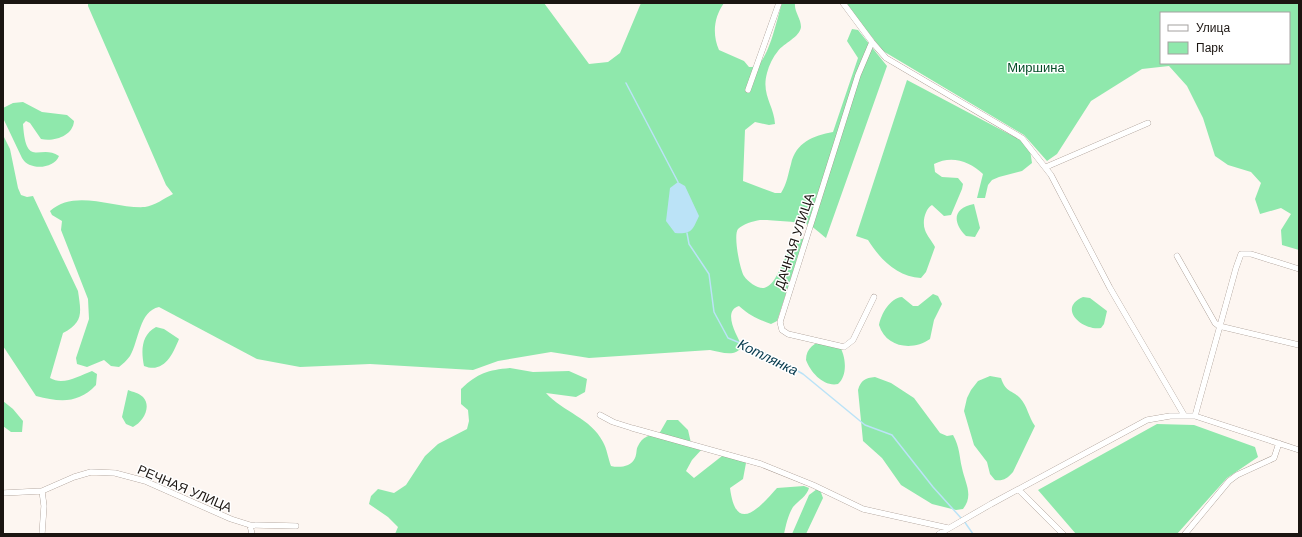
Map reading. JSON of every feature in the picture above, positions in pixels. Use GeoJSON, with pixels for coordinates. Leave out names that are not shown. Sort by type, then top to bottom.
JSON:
{"type":"FeatureCollection","features":[{"type":"Feature","properties":{"kind":"street"},"geometry":{"type":"LineString","coordinates":[[748,90],[778,3]]}},
{"type":"Feature","properties":{"kind":"street"},"geometry":{"type":"LineString","coordinates":[[843,3],[886,58],[1022,138],[1046,167],[1073,214],[1110,288],[1184,415]]}},
{"type":"Feature","properties":{"kind":"street","name":"ДАЧНАЯ УЛИЦА"},"geometry":{"type":"LineString","coordinates":[[872,42],[858,75],[780,322],[782,330],[788,334],[844,347],[853,340],[874,297]]}},
{"type":"Feature","properties":{"kind":"street"},"geometry":{"type":"LineString","coordinates":[[1046,167],[1148,123]]}},
{"type":"Feature","properties":{"kind":"street"},"geometry":{"type":"LineString","coordinates":[[1195,416],[1219,326],[1241,254],[1251,254],[1299,269]]}},
{"type":"Feature","properties":{"kind":"street"},"geometry":{"type":"LineString","coordinates":[[1177,256],[1215,323],[1219,326],[1299,345]]}},
{"type":"Feature","properties":{"kind":"street"},"geometry":{"type":"LineString","coordinates":[[600,415],[613,422],[632,428],[762,464],[813,485],[863,509],[948,528]]}},
{"type":"Feature","properties":{"kind":"street"},"geometry":{"type":"LineString","coordinates":[[939,534],[1147,420],[1160,417],[1184,415],[1195,416],[1299,450]]}},
{"type":"Feature","properties":{"kind":"street"},"geometry":{"type":"LineString","coordinates":[[1185,534],[1229,481],[1237,475],[1274,458],[1279,444]]}},
{"type":"Feature","properties":{"kind":"street","name":"РЕЧНАЯ УЛИЦА"},"geometry":{"type":"LineString","coordinates":[[3,493],[42,491],[74,476],[91,472],[115,473],[151,484],[231,519],[250,525],[296,526]]}},
{"type":"Feature","properties":{"kind":"street"},"geometry":{"type":"LineString","coordinates":[[1019,490],[1063,534]]}},
{"type":"Feature","properties":{"kind":"street"},"geometry":{"type":"LineString","coordinates":[[42,491],[44,506],[42,534]]}},
{"type":"Feature","properties":{"kind":"street"},"geometry":{"type":"LineString","coordinates":[[250,525],[252,534]]}},
{"type":"Feature","properties":{"kind":"green space"},"geometry":{"type":"Polygon","coordinates":[[[88,3],[544,3],[589,64],[608,62],[620,53],[641,3],[724,3],[718,14],[715,26],[715,38],[719,50],[744,61],[749,67],[755,67],[762,60],[770,45],[782,3],[795,3],[801,24],[800,31],[774,56],[767,73],[766,88],[775,124],[769,125],[755,122],[745,130],[743,181],[775,193],[781,193],[783,190],[793,156],[801,145],[812,138],[833,132],[858,58],[847,41],[852,29],[858,30],[887,66],[826,238],[809,225],[793,222],[760,220],[748,223],[738,229],[736,238],[742,273],[751,283],[762,288],[770,285],[791,249],[797,242],[804,238],[777,321],[771,324],[754,317],[739,306],[734,309],[731,318],[732,324],[742,346],[736,352],[723,353],[710,350],[589,358],[551,352],[498,361],[473,370],[370,364],[300,367],[257,359],[159,307],[147,314],[143,320],[130,356],[119,367],[111,366],[104,360],[87,367],[77,364],[76,358],[89,319],[88,299],[61,230],[62,221],[52,215],[50,211],[60,204],[83,200],[133,207],[145,207],[156,204],[173,194],[166,185],[88,3]]]}},
{"type":"Feature","properties":{"kind":"green space","name":"Миршина"},"geometry":{"type":"Polygon","coordinates":[[[845,3],[1299,3],[1299,250],[1282,245],[1281,230],[1291,214],[1281,208],[1260,214],[1255,199],[1261,183],[1251,172],[1228,165],[1215,156],[1203,118],[1187,86],[1169,66],[1142,69],[1091,101],[1057,154],[1047,161],[1024,135],[883,51],[845,3]]]}},
{"type":"Feature","properties":{"kind":"green space"},"geometry":{"type":"Polygon","coordinates":[[[907,80],[1024,142],[1030,150],[1032,163],[1022,171],[992,180],[988,185],[985,198],[977,198],[983,174],[978,169],[966,163],[954,160],[940,161],[934,164],[935,172],[942,177],[958,178],[963,184],[951,215],[944,216],[932,205],[926,213],[924,227],[935,247],[926,272],[921,278],[912,277],[897,270],[883,260],[868,240],[856,236],[907,80]]]}},
{"type":"Feature","properties":{"kind":"green space"},"geometry":{"type":"Polygon","coordinates":[[[23,102],[42,112],[67,115],[74,121],[73,126],[67,134],[52,140],[41,139],[30,123],[26,121],[23,124],[27,147],[31,151],[52,153],[59,156],[52,164],[35,167],[25,162],[3,118],[3,108],[13,103],[23,102]]]}},
{"type":"Feature","properties":{"kind":"green space"},"geometry":{"type":"Polygon","coordinates":[[[3,135],[10,149],[18,188],[21,195],[27,197],[33,196],[78,291],[80,316],[75,325],[63,333],[50,378],[66,381],[92,371],[97,374],[96,385],[82,396],[68,400],[36,396],[3,346],[3,135]]]}},
{"type":"Feature","properties":{"kind":"green space"},"geometry":{"type":"Polygon","coordinates":[[[974,204],[980,228],[975,237],[966,236],[958,226],[957,221],[957,216],[962,209],[974,204]]]}},
{"type":"Feature","properties":{"kind":"green space"},"geometry":{"type":"Polygon","coordinates":[[[933,294],[938,296],[942,304],[934,320],[930,339],[923,343],[908,346],[894,343],[888,339],[879,325],[884,312],[890,303],[902,297],[913,306],[918,306],[933,294]]]}},
{"type":"Feature","properties":{"kind":"green space"},"geometry":{"type":"Polygon","coordinates":[[[1083,297],[1090,298],[1107,311],[1104,324],[1101,328],[1087,326],[1075,318],[1072,312],[1072,307],[1083,297]]]}},
{"type":"Feature","properties":{"kind":"green space"},"geometry":{"type":"Polygon","coordinates":[[[156,327],[164,329],[179,339],[174,351],[167,361],[162,365],[151,368],[144,366],[142,355],[143,344],[147,334],[156,327]]]}},
{"type":"Feature","properties":{"kind":"green space"},"geometry":{"type":"Polygon","coordinates":[[[826,340],[839,345],[843,354],[845,371],[838,384],[828,383],[819,378],[811,370],[806,360],[809,349],[812,346],[818,342],[826,340]]]}},
{"type":"Feature","properties":{"kind":"green space"},"geometry":{"type":"Polygon","coordinates":[[[510,368],[533,372],[569,371],[587,379],[585,392],[576,397],[546,393],[553,400],[584,421],[598,434],[604,445],[611,466],[621,467],[631,463],[635,458],[637,447],[644,438],[649,435],[659,434],[667,420],[678,420],[688,430],[691,443],[703,448],[692,460],[686,471],[694,478],[722,456],[745,457],[746,463],[743,479],[730,488],[733,502],[737,511],[743,514],[749,513],[756,509],[777,488],[804,486],[809,488],[808,491],[791,510],[784,534],[395,534],[398,527],[388,517],[369,504],[371,496],[378,489],[394,493],[406,485],[425,456],[438,444],[467,429],[469,421],[468,410],[461,404],[461,389],[473,379],[484,373],[510,368]]]}},
{"type":"Feature","properties":{"kind":"green space"},"geometry":{"type":"Polygon","coordinates":[[[990,376],[1001,378],[1007,389],[1020,398],[1035,426],[1013,472],[1003,480],[995,480],[990,474],[987,462],[974,445],[964,411],[967,398],[971,390],[978,381],[990,376]]]}},
{"type":"Feature","properties":{"kind":"green space"},"geometry":{"type":"Polygon","coordinates":[[[875,377],[891,383],[914,398],[940,433],[947,436],[953,435],[958,448],[968,489],[968,499],[963,509],[956,510],[932,504],[901,485],[882,458],[863,441],[858,390],[864,380],[875,377]]]}},
{"type":"Feature","properties":{"kind":"green space"},"geometry":{"type":"Polygon","coordinates":[[[128,390],[143,397],[147,405],[143,418],[133,427],[126,424],[122,417],[128,390]]]}},
{"type":"Feature","properties":{"kind":"green space"},"geometry":{"type":"Polygon","coordinates":[[[3,401],[13,409],[23,421],[22,432],[11,432],[3,426],[3,401]]]}},
{"type":"Feature","properties":{"kind":"green space"},"geometry":{"type":"Polygon","coordinates":[[[1157,424],[1194,425],[1255,447],[1258,457],[1227,478],[1177,534],[1076,534],[1038,490],[1157,424]]]}},
{"type":"Feature","properties":{"kind":"green space"},"geometry":{"type":"Polygon","coordinates":[[[817,489],[820,490],[823,498],[806,534],[792,534],[809,495],[817,489]]]}},
{"type":"Feature","properties":{"kind":"water"},"geometry":{"type":"Polygon","coordinates":[[[678,182],[685,186],[699,216],[693,228],[685,233],[675,233],[666,221],[670,188],[678,182]]]}},
{"type":"Feature","properties":{"kind":"waterway","name":"Котлянка"},"geometry":{"type":"LineString","coordinates":[[626,83],[678,182]]}},
{"type":"Feature","properties":{"kind":"waterway","name":"Котлянка"},"geometry":{"type":"LineString","coordinates":[[687,233],[689,244],[709,274],[714,312],[728,338],[769,355],[803,374],[865,425],[892,435],[933,487],[961,518]]}},
{"type":"Feature","properties":{"kind":"waterway","name":"Котлянка"},"geometry":{"type":"LineString","coordinates":[[964,521],[973,534]]}}]}
